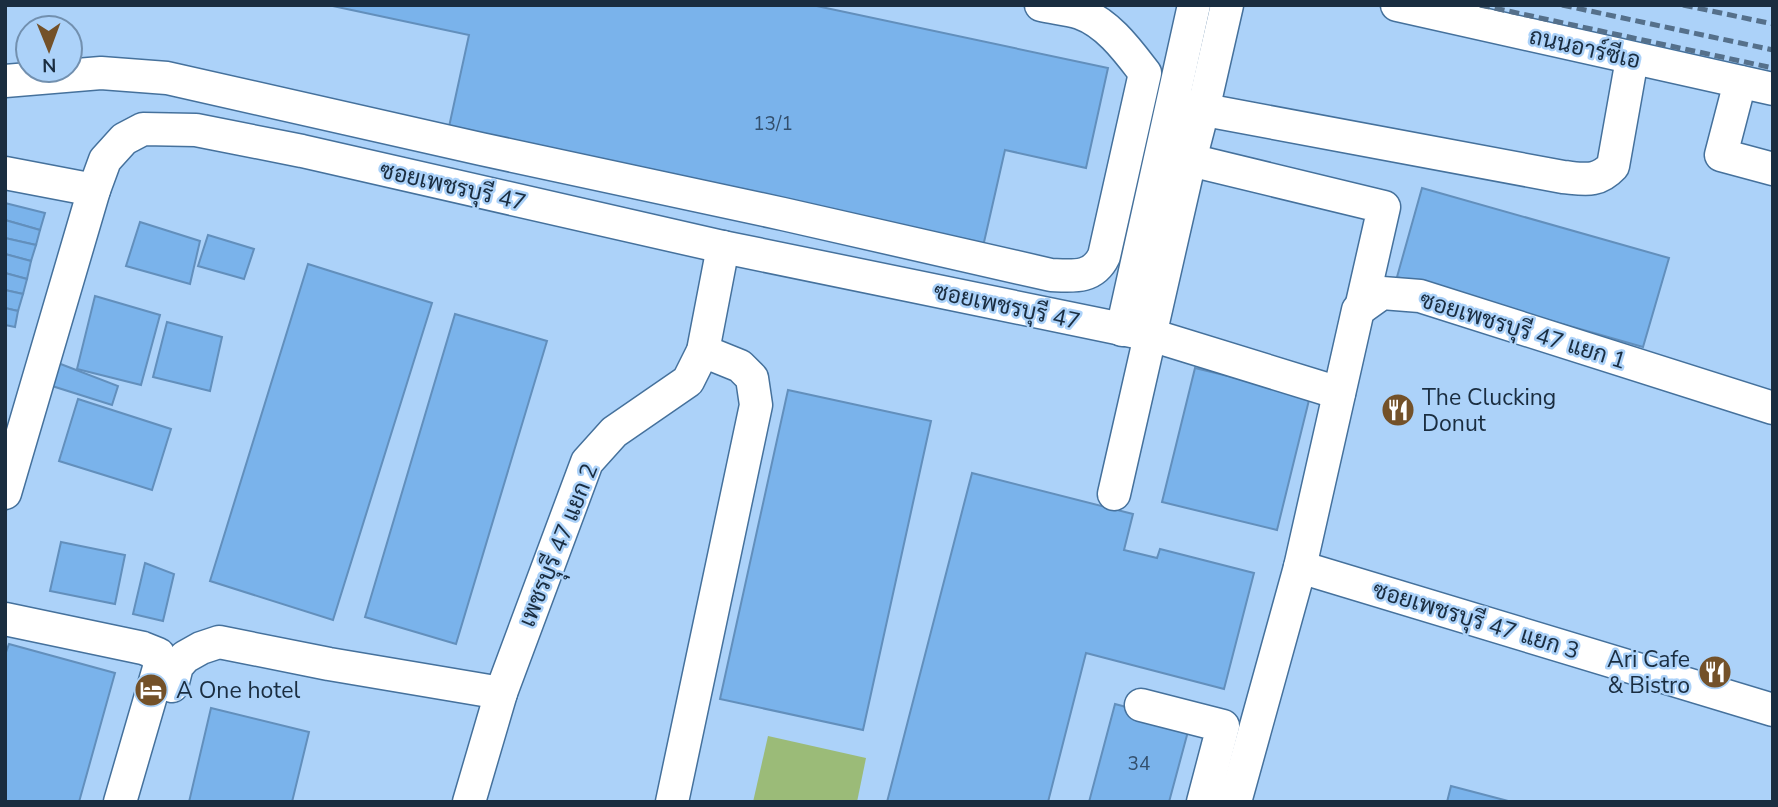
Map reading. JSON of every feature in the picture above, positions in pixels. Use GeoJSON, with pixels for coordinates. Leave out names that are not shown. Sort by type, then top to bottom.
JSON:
{"type":"FeatureCollection","features":[{"type":"Feature","properties":{"kind":"street"},"geometry":{"type":"LineString","coordinates":[[5,81],[101,73],[167,78],[1051,275],[1072,276],[1091,272],[1104,256],[1145,74],[1124,47],[1096,22],[1080,13],[1041,5]]}},
{"type":"Feature","properties":{"kind":"street"},"geometry":{"type":"LineString","coordinates":[[1114,494],[1172,104],[1194,5]]}},
{"type":"Feature","properties":{"kind":"street"},"geometry":{"type":"LineString","coordinates":[[1137,332],[1190,160],[1227,5]]}},
{"type":"Feature","properties":{"kind":"street","name":"ถนนอาร์ซีเอ"},"geometry":{"type":"LineString","coordinates":[[1396,5],[1773,89]]}},
{"type":"Feature","properties":{"kind":"street"},"geometry":{"type":"LineString","coordinates":[[1172,104],[1563,177],[1588,179],[1604,176],[1613,166],[1632,59]]}},
{"type":"Feature","properties":{"kind":"street"},"geometry":{"type":"LineString","coordinates":[[1740,82],[1721,155],[1773,169]]}},
{"type":"Feature","properties":{"kind":"street","name":"ซอยเพชรบุรี 47"},"geometry":{"type":"LineString","coordinates":[[5,493],[105,160],[124,139],[143,129],[195,130],[302,151],[723,247],[1137,332],[1339,393]]}},
{"type":"Feature","properties":{"kind":"street"},"geometry":{"type":"LineString","coordinates":[[1190,160],[1384,207],[1300,567],[1235,802]]}},
{"type":"Feature","properties":{"kind":"street"},"geometry":{"type":"LineString","coordinates":[[5,173],[94,190]]}},
{"type":"Feature","properties":{"kind":"street","name":"เพชรบุุรี 47 แยก 2"},"geometry":{"type":"LineString","coordinates":[[469,802],[501,693],[587,462],[614,432],[688,381],[703,351],[723,247]]}},
{"type":"Feature","properties":{"kind":"street","name":"ซอยเพชรบุรี 47 แยก 1"},"geometry":{"type":"LineString","coordinates":[[1361,308],[1382,293],[1420,296],[1773,408]]}},
{"type":"Feature","properties":{"kind":"street"},"geometry":{"type":"LineString","coordinates":[[672,802],[756,405],[752,379],[740,366],[703,351]]}},
{"type":"Feature","properties":{"kind":"street","name":"ซอยเพชรบุรี 47 แยก 3"},"geometry":{"type":"LineString","coordinates":[[1300,567],[1773,710]]}},
{"type":"Feature","properties":{"kind":"street"},"geometry":{"type":"LineString","coordinates":[[5,619],[143,648],[158,654],[165,677],[138,802]]}},
{"type":"Feature","properties":{"kind":"street"},"geometry":{"type":"LineString","coordinates":[[120,802],[165,677],[186,657],[219,642],[501,693]]}},
{"type":"Feature","properties":{"kind":"street"},"geometry":{"type":"LineString","coordinates":[[1141,705],[1223,726],[1203,802]]}},
{"type":"Feature","properties":{"kind":"green space"},"geometry":{"type":"Polygon","coordinates":[[[768,736],[866,758],[857,802],[753,802],[768,736]]]}},
{"type":"Feature","properties":{"kind":"building"},"geometry":{"type":"Polygon","coordinates":[[[328,5],[812,5],[1108,68],[1086,168],[1005,150],[982,251],[447,136],[469,35],[328,5]]]}},
{"type":"Feature","properties":{"kind":"building"},"geometry":{"type":"Polygon","coordinates":[[[1422,188],[1669,258],[1643,347],[1397,277],[1422,188]]]}},
{"type":"Feature","properties":{"kind":"building"},"geometry":{"type":"Polygon","coordinates":[[[5,203],[45,213],[40,230],[5,220],[5,203]]]}},
{"type":"Feature","properties":{"kind":"building"},"geometry":{"type":"Polygon","coordinates":[[[5,220],[40,230],[36,245],[5,238],[5,220]]]}},
{"type":"Feature","properties":{"kind":"building"},"geometry":{"type":"Polygon","coordinates":[[[140,222],[200,241],[190,284],[126,266],[140,222]]]}},
{"type":"Feature","properties":{"kind":"building"},"geometry":{"type":"Polygon","coordinates":[[[208,235],[254,249],[244,279],[198,266],[208,235]]]}},
{"type":"Feature","properties":{"kind":"building"},"geometry":{"type":"Polygon","coordinates":[[[5,238],[36,245],[31,261],[5,254],[5,238]]]}},
{"type":"Feature","properties":{"kind":"building"},"geometry":{"type":"Polygon","coordinates":[[[5,254],[31,261],[27,279],[5,273],[5,254]]]}},
{"type":"Feature","properties":{"kind":"building"},"geometry":{"type":"Polygon","coordinates":[[[308,264],[432,303],[333,620],[210,581],[308,264]]]}},
{"type":"Feature","properties":{"kind":"building"},"geometry":{"type":"Polygon","coordinates":[[[5,273],[27,279],[23,294],[5,290],[5,273]]]}},
{"type":"Feature","properties":{"kind":"building"},"geometry":{"type":"Polygon","coordinates":[[[5,290],[23,294],[18,311],[5,308],[5,290]]]}},
{"type":"Feature","properties":{"kind":"building"},"geometry":{"type":"Polygon","coordinates":[[[95,296],[160,315],[141,385],[77,369],[95,296]]]}},
{"type":"Feature","properties":{"kind":"building"},"geometry":{"type":"Polygon","coordinates":[[[5,308],[18,311],[15,327],[5,325],[5,308]]]}},
{"type":"Feature","properties":{"kind":"building"},"geometry":{"type":"Polygon","coordinates":[[[455,314],[547,341],[456,644],[365,617],[455,314]]]}},
{"type":"Feature","properties":{"kind":"building"},"geometry":{"type":"Polygon","coordinates":[[[167,322],[222,337],[210,391],[153,377],[167,322]]]}},
{"type":"Feature","properties":{"kind":"building"},"geometry":{"type":"Polygon","coordinates":[[[58,363],[118,386],[112,405],[49,385],[58,363]]]}},
{"type":"Feature","properties":{"kind":"building"},"geometry":{"type":"Polygon","coordinates":[[[1195,368],[1310,396],[1277,530],[1162,502],[1195,368]]]}},
{"type":"Feature","properties":{"kind":"building"},"geometry":{"type":"Polygon","coordinates":[[[788,390],[931,421],[863,730],[720,699],[788,390]]]}},
{"type":"Feature","properties":{"kind":"building"},"geometry":{"type":"Polygon","coordinates":[[[78,399],[171,429],[152,490],[59,461],[78,399]]]}},
{"type":"Feature","properties":{"kind":"building"},"geometry":{"type":"Polygon","coordinates":[[[972,473],[1133,514],[1124,550],[1157,558],[1160,549],[1254,573],[1224,689],[1086,653],[1048,802],[887,802],[972,473]]]}},
{"type":"Feature","properties":{"kind":"building"},"geometry":{"type":"Polygon","coordinates":[[[61,542],[125,555],[115,604],[50,591],[61,542]]]}},
{"type":"Feature","properties":{"kind":"building"},"geometry":{"type":"Polygon","coordinates":[[[145,563],[174,574],[163,621],[133,614],[145,563]]]}},
{"type":"Feature","properties":{"kind":"building"},"geometry":{"type":"Polygon","coordinates":[[[9,644],[115,673],[79,802],[5,802],[5,655],[9,644]]]}},
{"type":"Feature","properties":{"kind":"building"},"geometry":{"type":"Polygon","coordinates":[[[1115,704],[1190,724],[1169,802],[1089,802],[1115,704]]]}},
{"type":"Feature","properties":{"kind":"building"},"geometry":{"type":"Polygon","coordinates":[[[211,708],[309,732],[292,802],[189,802],[211,708]]]}},
{"type":"Feature","properties":{"kind":"building"},"geometry":{"type":"Polygon","coordinates":[[[1451,786],[1512,802],[1447,802],[1451,786]]]}},
{"type":"Feature","properties":{"kind":"railway"},"geometry":{"type":"LineString","coordinates":[[1480,5],[1773,68]]}},
{"type":"Feature","properties":{"kind":"railway"},"geometry":{"type":"LineString","coordinates":[[1562,5],[1773,50]]}},
{"type":"Feature","properties":{"kind":"railway"},"geometry":{"type":"LineString","coordinates":[[1683,5],[1773,24]]}},
{"type":"Feature","properties":{"kind":"place","name":"The Clucking Donut"},"geometry":{"type":"Point","coordinates":[1398,410]}},
{"type":"Feature","properties":{"kind":"place","name":"Ari Cafe & Bistro"},"geometry":{"type":"Point","coordinates":[1715,672]}},
{"type":"Feature","properties":{"kind":"place","name":"A One hotel"},"geometry":{"type":"Point","coordinates":[151,690]}}]}
